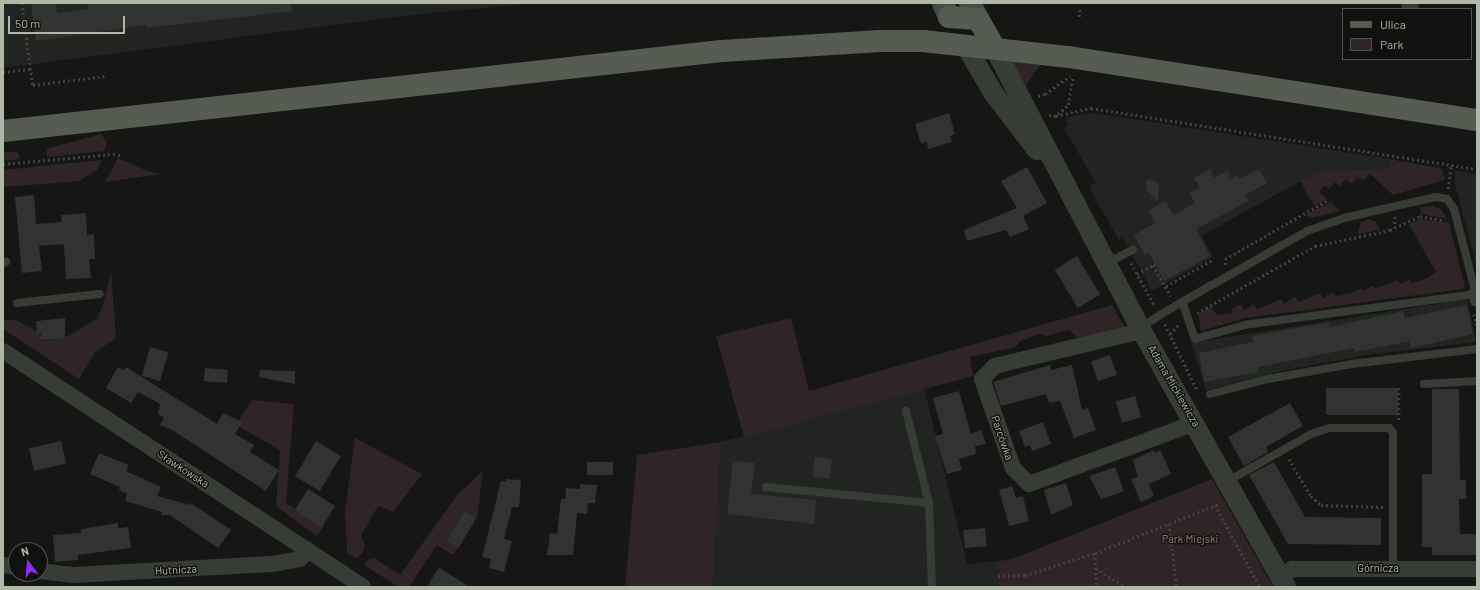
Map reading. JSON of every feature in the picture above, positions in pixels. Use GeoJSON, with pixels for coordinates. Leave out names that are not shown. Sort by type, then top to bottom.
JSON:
{"type":"FeatureCollection","features":[{"type":"Feature","properties":{"kind":"main road"},"geometry":{"type":"LineString","coordinates":[[964,45],[946,10],[974,11],[995,49]]}},
{"type":"Feature","properties":{"kind":"main road"},"geometry":{"type":"LineString","coordinates":[[3,130],[722,51],[880,41],[964,45],[1075,58],[1477,120]]}},
{"type":"Feature","properties":{"kind":"street","name":"Adama Mickiewicza"},"geometry":{"type":"LineString","coordinates":[[964,45],[994,94],[1063,183]]}},
{"type":"Feature","properties":{"kind":"street","name":"Adama Mickiewicza"},"geometry":{"type":"LineString","coordinates":[[995,49],[1063,183],[1140,328],[1228,480],[1283,582]]}},
{"type":"Feature","properties":{"kind":"street","name":"Parcówka"},"geometry":{"type":"LineString","coordinates":[[1140,328],[1133,333],[995,366],[982,379],[1013,468],[1029,484],[1195,423]]}},
{"type":"Feature","properties":{"kind":"street","name":"Sławkowska"},"geometry":{"type":"LineString","coordinates":[[3,351],[363,587]]}},
{"type":"Feature","properties":{"kind":"street","name":"Hutnicza"},"geometry":{"type":"LineString","coordinates":[[48,573],[74,581],[272,564],[300,559],[308,550]]}},
{"type":"Feature","properties":{"kind":"street","name":"Górnicza"},"geometry":{"type":"LineString","coordinates":[[1283,582],[1292,569],[1477,569]]}},
{"type":"Feature","properties":{"kind":"lane"},"geometry":{"type":"LineString","coordinates":[[1140,328],[1182,302],[1307,231],[1324,224],[1423,199],[1446,199],[1458,220],[1474,296],[1245,325],[1195,339],[1182,302]]}},
{"type":"Feature","properties":{"kind":"lane"},"geometry":{"type":"LineString","coordinates":[[1106,264],[1129,252]]}},
{"type":"Feature","properties":{"kind":"lane"},"geometry":{"type":"LineString","coordinates":[[17,302],[100,294]]}},
{"type":"Feature","properties":{"kind":"lane"},"geometry":{"type":"LineString","coordinates":[[1210,394],[1268,379],[1352,364],[1477,349]]}},
{"type":"Feature","properties":{"kind":"lane"},"geometry":{"type":"LineString","coordinates":[[1424,384],[1477,381]]}},
{"type":"Feature","properties":{"kind":"lane"},"geometry":{"type":"LineString","coordinates":[[906,411],[929,503],[932,587]]}},
{"type":"Feature","properties":{"kind":"lane"},"geometry":{"type":"LineString","coordinates":[[1228,480],[1311,434],[1330,428],[1389,428],[1393,433],[1393,568]]}},
{"type":"Feature","properties":{"kind":"lane"},"geometry":{"type":"LineString","coordinates":[[766,487],[929,503]]}},
{"type":"Feature","properties":{"kind":"path"},"geometry":{"type":"LineString","coordinates":[[22,3],[33,85],[105,76]]}},
{"type":"Feature","properties":{"kind":"path"},"geometry":{"type":"LineString","coordinates":[[1080,8],[1080,16]]}},
{"type":"Feature","properties":{"kind":"path"},"geometry":{"type":"LineString","coordinates":[[3,72],[31,69]]}},
{"type":"Feature","properties":{"kind":"path"},"geometry":{"type":"LineString","coordinates":[[1074,69],[1068,105],[1056,116],[1091,108],[1477,169]]}},
{"type":"Feature","properties":{"kind":"path"},"geometry":{"type":"LineString","coordinates":[[1038,95],[1045,94],[1073,74]]}},
{"type":"Feature","properties":{"kind":"path"},"geometry":{"type":"LineString","coordinates":[[3,164],[113,154],[124,156]]}},
{"type":"Feature","properties":{"kind":"path"},"geometry":{"type":"LineString","coordinates":[[1446,199],[1451,164]]}},
{"type":"Feature","properties":{"kind":"path"},"geometry":{"type":"LineString","coordinates":[[1395,228],[1394,222],[1397,214]]}},
{"type":"Feature","properties":{"kind":"path"},"geometry":{"type":"LineString","coordinates":[[1170,334],[1188,318],[1315,246],[1395,228],[1420,216],[1451,220]]}},
{"type":"Feature","properties":{"kind":"path"},"geometry":{"type":"LineString","coordinates":[[1129,252],[1137,274],[1170,334],[1200,398]]}},
{"type":"Feature","properties":{"kind":"path"},"geometry":{"type":"LineString","coordinates":[[1166,286],[1214,259]]}},
{"type":"Feature","properties":{"kind":"path"},"geometry":{"type":"LineString","coordinates":[[1137,274],[1154,264],[1172,298]]}},
{"type":"Feature","properties":{"kind":"path"},"geometry":{"type":"LineString","coordinates":[[1474,296],[1477,325]]}},
{"type":"Feature","properties":{"kind":"path"},"geometry":{"type":"LineString","coordinates":[[1285,453],[1311,496],[1320,505],[1389,507]]}},
{"type":"Feature","properties":{"kind":"path"},"geometry":{"type":"LineString","coordinates":[[998,576],[1025,575],[1095,552],[1215,505],[1260,587]]}},
{"type":"Feature","properties":{"kind":"path"},"geometry":{"type":"LineString","coordinates":[[1169,524],[1177,587]]}},
{"type":"Feature","properties":{"kind":"path"},"geometry":{"type":"LineString","coordinates":[[1095,552],[1097,587]]}},
{"type":"Feature","properties":{"kind":"path"},"geometry":{"type":"LineString","coordinates":[[1096,568],[1125,587]]}},
{"type":"Feature","properties":{"kind":"shaded area"},"geometry":{"type":"Polygon","coordinates":[[[3,3],[536,3],[410,15],[3,68],[3,3]]]}},
{"type":"Feature","properties":{"kind":"shaded area"},"geometry":{"type":"Polygon","coordinates":[[[1093,113],[1389,159],[1388,168],[1317,172],[1201,236],[1213,257],[1152,291],[1123,238],[1119,240],[1091,191],[1090,186],[1096,183],[1064,128],[1068,125],[1066,117],[1093,113]]]}},
{"type":"Feature","properties":{"kind":"shaded area"},"geometry":{"type":"Polygon","coordinates":[[[1455,170],[1477,174],[1477,267],[1455,184],[1455,170]]]}},
{"type":"Feature","properties":{"kind":"shaded area"},"geometry":{"type":"Polygon","coordinates":[[[1467,299],[1476,342],[1366,355],[1291,369],[1206,390],[1191,343],[1467,299]]]}},
{"type":"Feature","properties":{"kind":"shaded area"},"geometry":{"type":"Polygon","coordinates":[[[924,388],[967,564],[999,561],[999,587],[713,587],[721,442],[924,388]]]}},
{"type":"Feature","properties":{"kind":"green space"},"geometry":{"type":"Polygon","coordinates":[[[1009,61],[1040,65],[1026,85],[1021,85],[1009,61]]]}},
{"type":"Feature","properties":{"kind":"green space"},"geometry":{"type":"Polygon","coordinates":[[[101,134],[107,143],[104,151],[47,157],[46,149],[101,134]]]}},
{"type":"Feature","properties":{"kind":"green space"},"geometry":{"type":"Polygon","coordinates":[[[3,152],[18,152],[20,159],[3,161],[3,152]]]}},
{"type":"Feature","properties":{"kind":"green space"},"geometry":{"type":"Polygon","coordinates":[[[118,158],[147,171],[161,174],[105,182],[118,158]]]}},
{"type":"Feature","properties":{"kind":"green space"},"geometry":{"type":"Polygon","coordinates":[[[1389,159],[1438,168],[1442,170],[1445,180],[1393,195],[1370,174],[1363,181],[1358,177],[1351,184],[1346,179],[1339,186],[1335,182],[1329,189],[1325,185],[1319,192],[1327,199],[1314,206],[1300,181],[1317,172],[1388,168],[1389,159]]]}},
{"type":"Feature","properties":{"kind":"green space"},"geometry":{"type":"Polygon","coordinates":[[[102,160],[98,169],[79,181],[3,187],[3,170],[102,160]]]}},
{"type":"Feature","properties":{"kind":"green space"},"geometry":{"type":"Polygon","coordinates":[[[1330,202],[1340,211],[1311,218],[1306,215],[1330,202]]]}},
{"type":"Feature","properties":{"kind":"green space"},"geometry":{"type":"Polygon","coordinates":[[[1432,206],[1441,209],[1447,219],[1421,214],[1420,207],[1432,206]]]}},
{"type":"Feature","properties":{"kind":"green space"},"geometry":{"type":"Polygon","coordinates":[[[1370,219],[1376,222],[1380,230],[1358,234],[1361,222],[1370,219]]]}},
{"type":"Feature","properties":{"kind":"green space"},"geometry":{"type":"Polygon","coordinates":[[[1420,219],[1449,223],[1465,287],[1462,289],[1245,318],[1201,331],[1198,314],[1211,307],[1217,315],[1232,313],[1231,310],[1241,304],[1244,310],[1254,304],[1257,309],[1281,299],[1284,304],[1295,297],[1299,302],[1320,293],[1323,298],[1333,292],[1335,296],[1351,293],[1361,288],[1363,291],[1373,286],[1375,289],[1397,280],[1400,284],[1410,279],[1411,283],[1426,279],[1436,272],[1409,224],[1420,219]]]}},
{"type":"Feature","properties":{"kind":"green space"},"geometry":{"type":"Polygon","coordinates":[[[111,271],[116,338],[95,352],[79,379],[3,329],[3,320],[16,320],[37,331],[41,335],[42,341],[67,337],[96,319],[103,306],[111,271]]]}},
{"type":"Feature","properties":{"kind":"green space"},"geometry":{"type":"Polygon","coordinates":[[[1112,305],[1125,328],[1079,338],[1069,330],[1046,336],[1039,334],[1020,341],[1016,347],[970,357],[973,376],[744,437],[716,336],[791,318],[809,391],[1112,305]]]}},
{"type":"Feature","properties":{"kind":"green space"},"geometry":{"type":"Polygon","coordinates":[[[252,400],[294,404],[286,503],[324,527],[317,536],[276,506],[280,450],[236,425],[252,400]]]}},
{"type":"Feature","properties":{"kind":"green space"},"geometry":{"type":"Polygon","coordinates":[[[355,438],[422,474],[393,512],[378,506],[361,536],[365,545],[363,553],[356,558],[348,554],[347,550],[345,511],[355,438]]]}},
{"type":"Feature","properties":{"kind":"green space"},"geometry":{"type":"Polygon","coordinates":[[[721,442],[713,587],[625,587],[637,455],[721,442]]]}},
{"type":"Feature","properties":{"kind":"green space"},"geometry":{"type":"Polygon","coordinates":[[[483,471],[477,517],[453,555],[437,545],[409,587],[399,587],[364,565],[367,560],[374,558],[400,575],[458,494],[483,471]]]}},
{"type":"Feature","properties":{"kind":"green space","name":"Park Miejski"},"geometry":{"type":"Polygon","coordinates":[[[1212,479],[1273,587],[999,587],[999,561],[1012,559],[1212,479]]]}},
{"type":"Feature","properties":{"kind":"building"},"geometry":{"type":"Polygon","coordinates":[[[31,3],[56,3],[57,13],[88,9],[87,3],[291,3],[292,11],[147,28],[146,25],[36,41],[31,3]]]}},
{"type":"Feature","properties":{"kind":"building"},"geometry":{"type":"Polygon","coordinates":[[[949,113],[955,134],[950,136],[952,142],[928,149],[927,142],[921,144],[915,124],[949,113]]]}},
{"type":"Feature","properties":{"kind":"building"},"geometry":{"type":"Polygon","coordinates":[[[1027,167],[1047,203],[1023,216],[1029,229],[1010,237],[1006,230],[967,241],[964,230],[1017,208],[1001,181],[1027,167]]]}},
{"type":"Feature","properties":{"kind":"building"},"geometry":{"type":"Polygon","coordinates":[[[1210,169],[1214,178],[1227,171],[1231,178],[1238,175],[1240,179],[1259,169],[1267,183],[1245,195],[1248,201],[1196,229],[1210,256],[1164,281],[1149,253],[1145,255],[1134,235],[1155,223],[1149,210],[1166,201],[1173,215],[1195,203],[1190,193],[1200,188],[1194,178],[1210,169]]]}},
{"type":"Feature","properties":{"kind":"building"},"geometry":{"type":"Polygon","coordinates":[[[1153,180],[1159,185],[1158,202],[1146,190],[1146,182],[1153,180]]]}},
{"type":"Feature","properties":{"kind":"building"},"geometry":{"type":"Polygon","coordinates":[[[34,195],[36,224],[62,222],[61,215],[86,213],[87,235],[94,234],[95,259],[89,259],[91,278],[66,279],[64,244],[39,246],[42,271],[22,273],[15,197],[34,195]]]}},
{"type":"Feature","properties":{"kind":"building"},"geometry":{"type":"Polygon","coordinates":[[[1077,256],[1100,295],[1078,308],[1055,269],[1077,256]]]}},
{"type":"Feature","properties":{"kind":"building"},"geometry":{"type":"Polygon","coordinates":[[[1467,305],[1473,334],[1411,348],[1410,341],[1355,352],[1354,348],[1258,367],[1258,372],[1204,382],[1199,353],[1253,342],[1252,336],[1329,322],[1330,327],[1403,311],[1405,318],[1467,305]]]}},
{"type":"Feature","properties":{"kind":"building"},"geometry":{"type":"Polygon","coordinates":[[[65,318],[65,338],[41,340],[41,333],[37,334],[36,321],[65,318]]]}},
{"type":"Feature","properties":{"kind":"building"},"geometry":{"type":"Polygon","coordinates":[[[150,347],[168,352],[160,381],[142,376],[150,347]]]}},
{"type":"Feature","properties":{"kind":"building"},"geometry":{"type":"Polygon","coordinates":[[[1110,355],[1117,375],[1098,381],[1091,362],[1110,355]]]}},
{"type":"Feature","properties":{"kind":"building"},"geometry":{"type":"Polygon","coordinates":[[[1050,365],[1051,370],[1072,365],[1082,410],[1088,408],[1096,430],[1074,438],[1060,401],[1049,403],[1046,394],[1001,406],[993,382],[1050,365]]]}},
{"type":"Feature","properties":{"kind":"building"},"geometry":{"type":"Polygon","coordinates":[[[118,367],[124,370],[126,367],[217,424],[223,413],[242,422],[235,434],[254,445],[250,452],[279,470],[266,491],[172,430],[160,425],[164,418],[158,414],[160,404],[138,392],[131,403],[106,388],[118,367]]]}},
{"type":"Feature","properties":{"kind":"building"},"geometry":{"type":"Polygon","coordinates":[[[205,368],[228,370],[227,383],[204,381],[205,368]]]}},
{"type":"Feature","properties":{"kind":"building"},"geometry":{"type":"Polygon","coordinates":[[[260,370],[295,371],[295,384],[259,377],[260,370]]]}},
{"type":"Feature","properties":{"kind":"building"},"geometry":{"type":"Polygon","coordinates":[[[1326,388],[1398,388],[1398,415],[1326,415],[1326,388]]]}},
{"type":"Feature","properties":{"kind":"building"},"geometry":{"type":"Polygon","coordinates":[[[1432,389],[1459,389],[1460,480],[1466,480],[1466,499],[1459,499],[1460,534],[1477,534],[1477,555],[1432,555],[1432,547],[1422,547],[1422,474],[1432,474],[1432,389]]]}},
{"type":"Feature","properties":{"kind":"building"},"geometry":{"type":"Polygon","coordinates":[[[959,391],[971,434],[981,430],[986,444],[975,446],[976,454],[959,459],[962,470],[947,474],[935,436],[943,434],[933,398],[959,391]]]}},
{"type":"Feature","properties":{"kind":"building"},"geometry":{"type":"Polygon","coordinates":[[[1135,396],[1141,417],[1122,423],[1116,402],[1135,396]]]}},
{"type":"Feature","properties":{"kind":"building"},"geometry":{"type":"Polygon","coordinates":[[[1290,403],[1303,426],[1266,447],[1268,452],[1244,466],[1228,437],[1290,403]]]}},
{"type":"Feature","properties":{"kind":"building"},"geometry":{"type":"Polygon","coordinates":[[[1043,422],[1051,444],[1032,451],[1030,445],[1025,447],[1019,431],[1043,422]]]}},
{"type":"Feature","properties":{"kind":"building"},"geometry":{"type":"Polygon","coordinates":[[[61,441],[66,463],[34,471],[29,448],[61,441]]]}},
{"type":"Feature","properties":{"kind":"building"},"geometry":{"type":"Polygon","coordinates":[[[316,441],[341,456],[320,491],[295,476],[316,441]]]}},
{"type":"Feature","properties":{"kind":"building"},"geometry":{"type":"Polygon","coordinates":[[[1154,450],[1155,453],[1160,450],[1171,474],[1149,484],[1154,496],[1141,502],[1131,479],[1138,477],[1133,460],[1154,450]]]}},
{"type":"Feature","properties":{"kind":"building"},"geometry":{"type":"Polygon","coordinates":[[[99,453],[129,465],[126,471],[161,487],[157,496],[190,505],[191,503],[231,530],[218,548],[170,515],[161,515],[162,512],[125,501],[127,494],[119,490],[120,487],[90,474],[99,453]]]}},
{"type":"Feature","properties":{"kind":"building"},"geometry":{"type":"Polygon","coordinates":[[[815,457],[832,459],[829,479],[813,477],[815,457]]]}},
{"type":"Feature","properties":{"kind":"building"},"geometry":{"type":"Polygon","coordinates":[[[733,461],[755,463],[751,494],[816,500],[814,524],[727,514],[733,461]]]}},
{"type":"Feature","properties":{"kind":"building"},"geometry":{"type":"Polygon","coordinates":[[[587,462],[613,462],[613,475],[587,475],[587,462]]]}},
{"type":"Feature","properties":{"kind":"building"},"geometry":{"type":"Polygon","coordinates":[[[1274,462],[1305,517],[1381,518],[1381,545],[1288,544],[1249,475],[1274,462]]]}},
{"type":"Feature","properties":{"kind":"building"},"geometry":{"type":"Polygon","coordinates":[[[1115,467],[1124,491],[1101,499],[1089,476],[1115,467]]]}},
{"type":"Feature","properties":{"kind":"building"},"geometry":{"type":"Polygon","coordinates":[[[506,479],[521,480],[519,507],[512,507],[504,539],[512,541],[504,572],[489,568],[491,559],[482,557],[501,481],[506,481],[506,479]]]}},
{"type":"Feature","properties":{"kind":"building"},"geometry":{"type":"Polygon","coordinates":[[[1066,483],[1073,505],[1051,515],[1044,490],[1066,483]]]}},
{"type":"Feature","properties":{"kind":"building"},"geometry":{"type":"Polygon","coordinates":[[[580,484],[597,485],[595,503],[588,503],[587,514],[577,513],[573,555],[547,555],[550,533],[557,534],[561,499],[565,499],[566,488],[580,489],[580,484]]]}},
{"type":"Feature","properties":{"kind":"building"},"geometry":{"type":"Polygon","coordinates":[[[1012,486],[1016,498],[1023,496],[1029,521],[1009,526],[999,490],[1012,486]]]}},
{"type":"Feature","properties":{"kind":"building"},"geometry":{"type":"Polygon","coordinates":[[[308,489],[335,506],[322,527],[295,510],[308,489]]]}},
{"type":"Feature","properties":{"kind":"building"},"geometry":{"type":"Polygon","coordinates":[[[464,511],[476,518],[459,548],[446,541],[464,511]]]}},
{"type":"Feature","properties":{"kind":"building"},"geometry":{"type":"Polygon","coordinates":[[[118,523],[118,528],[128,527],[131,548],[78,555],[78,560],[55,562],[53,535],[81,533],[81,529],[118,523]]]}},
{"type":"Feature","properties":{"kind":"building"},"geometry":{"type":"Polygon","coordinates":[[[985,528],[987,546],[965,548],[963,530],[985,528]]]}},
{"type":"Feature","properties":{"kind":"building"},"geometry":{"type":"Polygon","coordinates":[[[439,567],[449,574],[470,587],[427,587],[439,567]]]}}]}
